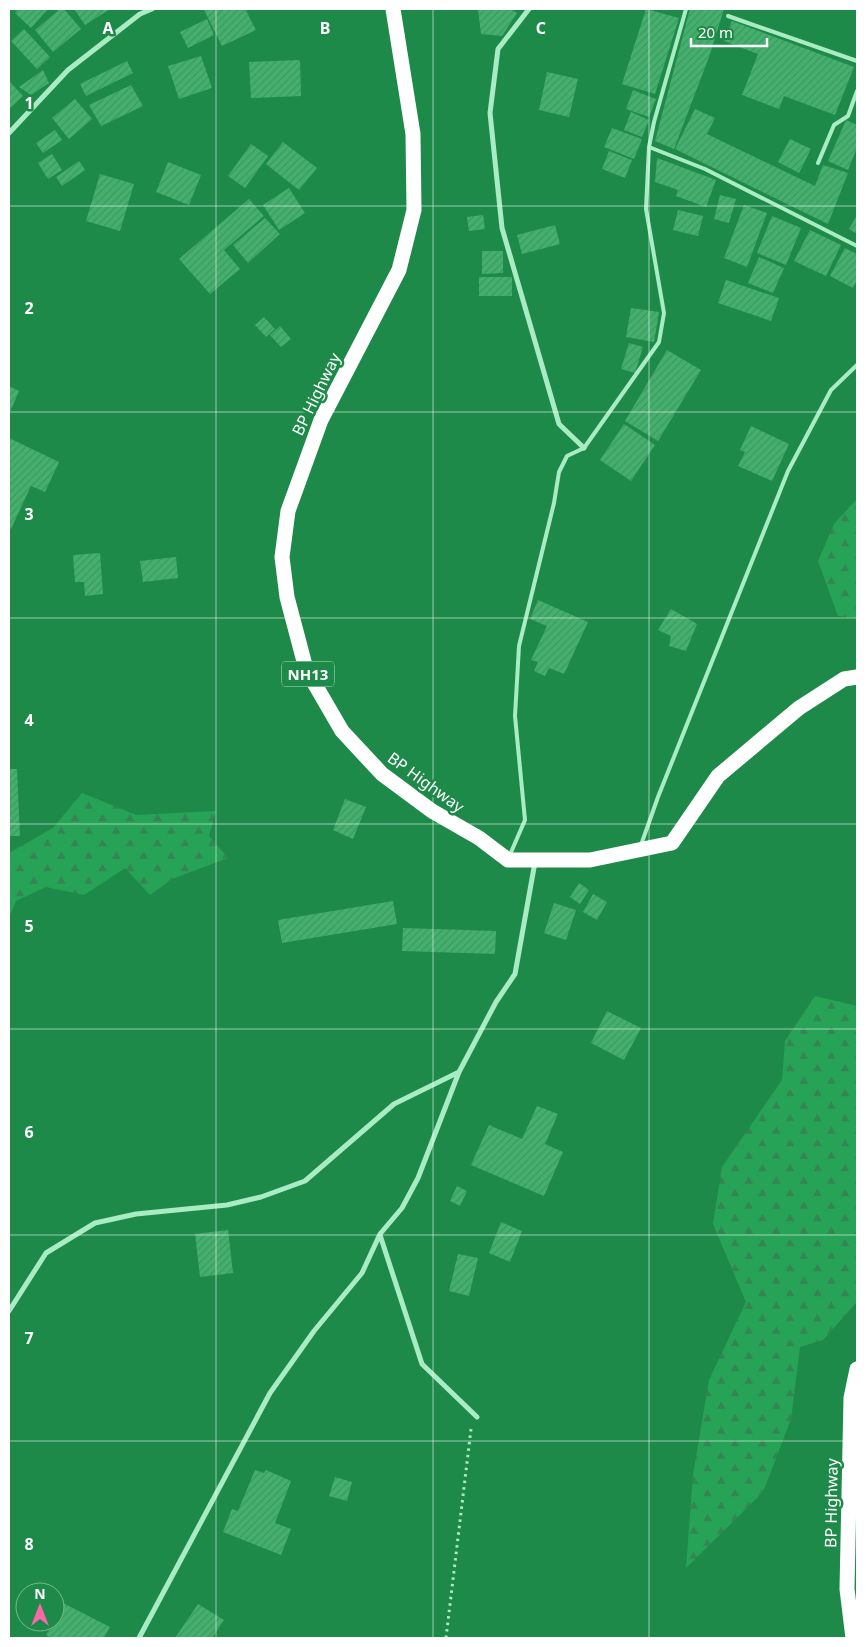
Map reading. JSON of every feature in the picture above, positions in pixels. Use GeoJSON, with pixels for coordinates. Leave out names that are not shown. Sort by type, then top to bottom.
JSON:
{"type":"FeatureCollection","features":[{"type":"Feature","properties":{"kind":"highway","name":"BP Highway"},"geometry":{"type":"LineString","coordinates":[[392,9],[413,134],[414,210],[399,270],[321,420],[288,511],[282,557],[286,597],[306,669],[342,731],[382,774],[432,811],[479,838],[508,860]]}},
{"type":"Feature","properties":{"kind":"highway"},"geometry":{"type":"LineString","coordinates":[[508,860],[535,862],[590,860],[672,843],[718,776],[799,708],[844,679],[857,677]]}},
{"type":"Feature","properties":{"kind":"highway","name":"BP Highway"},"geometry":{"type":"LineString","coordinates":[[853,1638],[847,1579],[852,1398],[857,1369]]}},
{"type":"Feature","properties":{"kind":"street"},"geometry":{"type":"LineString","coordinates":[[9,133],[68,70],[140,14],[152,9]]}},
{"type":"Feature","properties":{"kind":"street"},"geometry":{"type":"LineString","coordinates":[[529,9],[498,49],[490,113],[502,228],[560,424],[584,448]]}},
{"type":"Feature","properties":{"kind":"street"},"geometry":{"type":"LineString","coordinates":[[139,1638],[270,1393],[314,1331],[362,1273],[380,1234],[402,1208],[418,1178],[459,1072],[496,1002],[515,974],[535,862]]}},
{"type":"Feature","properties":{"kind":"street"},"geometry":{"type":"LineString","coordinates":[[9,1311],[46,1253],[95,1223],[136,1214],[227,1205],[261,1197],[305,1181],[394,1104],[459,1072]]}},
{"type":"Feature","properties":{"kind":"street"},"geometry":{"type":"LineString","coordinates":[[380,1234],[422,1364],[477,1417]]}},
{"type":"Feature","properties":{"kind":"lane"},"geometry":{"type":"LineString","coordinates":[[508,860],[525,820],[515,716],[519,646],[554,503],[559,472],[567,456],[584,448],[659,342],[664,313],[646,209],[649,147],[654,122],[686,9]]}},
{"type":"Feature","properties":{"kind":"lane"},"geometry":{"type":"LineString","coordinates":[[728,16],[857,61]]}},
{"type":"Feature","properties":{"kind":"lane"},"geometry":{"type":"LineString","coordinates":[[818,162],[834,125],[848,116],[857,91]]}},
{"type":"Feature","properties":{"kind":"lane"},"geometry":{"type":"LineString","coordinates":[[649,147],[705,169],[857,246]]}},
{"type":"Feature","properties":{"kind":"lane"},"geometry":{"type":"LineString","coordinates":[[639,851],[658,797],[788,471],[831,390],[857,365]]}},
{"type":"Feature","properties":{"kind":"path"},"geometry":{"type":"LineString","coordinates":[[446,1638],[469,1434],[477,1417]]}},
{"type":"Feature","properties":{"kind":"green space"},"geometry":{"type":"Polygon","coordinates":[[[857,499],[857,618],[838,616],[818,561],[834,524],[857,499]]]}},
{"type":"Feature","properties":{"kind":"green space"},"geometry":{"type":"Polygon","coordinates":[[[82,793],[136,815],[216,811],[209,836],[228,858],[172,879],[150,895],[125,868],[84,895],[46,887],[16,901],[9,918],[9,853],[53,828],[82,793]]]}},
{"type":"Feature","properties":{"kind":"green space"},"geometry":{"type":"Polygon","coordinates":[[[815,996],[857,1006],[856,1303],[823,1340],[800,1347],[791,1419],[763,1492],[686,1568],[693,1475],[709,1380],[746,1302],[713,1224],[722,1167],[782,1080],[785,1041],[815,996]]]}},
{"type":"Feature","properties":{"kind":"building"},"geometry":{"type":"Polygon","coordinates":[[[18,9],[48,9],[31,28],[15,13],[18,9]]]}},
{"type":"Feature","properties":{"kind":"building"},"geometry":{"type":"Polygon","coordinates":[[[60,9],[64,9],[81,29],[53,52],[35,30],[60,9]]]}},
{"type":"Feature","properties":{"kind":"building"},"geometry":{"type":"Polygon","coordinates":[[[74,9],[110,9],[85,25],[74,9]]]}},
{"type":"Feature","properties":{"kind":"building"},"geometry":{"type":"Polygon","coordinates":[[[245,9],[256,30],[222,46],[204,10],[245,9]]]}},
{"type":"Feature","properties":{"kind":"building"},"geometry":{"type":"Polygon","coordinates":[[[478,9],[510,9],[517,13],[502,36],[481,34],[478,9]]]}},
{"type":"Feature","properties":{"kind":"building"},"geometry":{"type":"Polygon","coordinates":[[[646,9],[679,18],[655,94],[622,84],[646,9]]]}},
{"type":"Feature","properties":{"kind":"building"},"geometry":{"type":"Polygon","coordinates":[[[690,9],[724,9],[709,57],[674,149],[655,141],[690,9]]]}},
{"type":"Feature","properties":{"kind":"building"},"geometry":{"type":"Polygon","coordinates":[[[207,19],[214,35],[188,48],[180,32],[207,19]]]}},
{"type":"Feature","properties":{"kind":"building"},"geometry":{"type":"Polygon","coordinates":[[[732,21],[854,67],[835,115],[784,96],[779,109],[742,95],[758,54],[724,41],[732,21]]]}},
{"type":"Feature","properties":{"kind":"building"},"geometry":{"type":"Polygon","coordinates":[[[24,29],[50,57],[37,69],[11,41],[24,29]]]}},
{"type":"Feature","properties":{"kind":"building"},"geometry":{"type":"Polygon","coordinates":[[[201,56],[212,88],[179,99],[168,66],[201,56]]]}},
{"type":"Feature","properties":{"kind":"building"},"geometry":{"type":"Polygon","coordinates":[[[300,60],[301,96],[251,98],[249,62],[300,60]]]}},
{"type":"Feature","properties":{"kind":"building"},"geometry":{"type":"Polygon","coordinates":[[[127,61],[133,73],[86,96],[80,84],[127,61]]]}},
{"type":"Feature","properties":{"kind":"building"},"geometry":{"type":"Polygon","coordinates":[[[43,70],[49,83],[31,95],[19,87],[43,70]]]}},
{"type":"Feature","properties":{"kind":"building"},"geometry":{"type":"Polygon","coordinates":[[[547,72],[578,79],[569,117],[539,110],[547,72]]]}},
{"type":"Feature","properties":{"kind":"building"},"geometry":{"type":"Polygon","coordinates":[[[9,81],[23,96],[9,109],[9,81]]]}},
{"type":"Feature","properties":{"kind":"building"},"geometry":{"type":"Polygon","coordinates":[[[131,85],[143,106],[101,126],[89,105],[131,85]]]}},
{"type":"Feature","properties":{"kind":"building"},"geometry":{"type":"Polygon","coordinates":[[[633,90],[656,99],[649,117],[626,109],[633,90]]]}},
{"type":"Feature","properties":{"kind":"building"},"geometry":{"type":"Polygon","coordinates":[[[75,99],[92,119],[69,139],[52,118],[75,99]]]}},
{"type":"Feature","properties":{"kind":"building"},"geometry":{"type":"Polygon","coordinates":[[[695,109],[715,118],[707,134],[815,186],[823,165],[848,173],[828,224],[675,149],[695,109]]]}},
{"type":"Feature","properties":{"kind":"building"},"geometry":{"type":"Polygon","coordinates":[[[631,112],[649,120],[642,137],[624,130],[631,112]]]}},
{"type":"Feature","properties":{"kind":"building"},"geometry":{"type":"Polygon","coordinates":[[[846,120],[857,125],[857,148],[848,170],[828,161],[846,120]]]}},
{"type":"Feature","properties":{"kind":"building"},"geometry":{"type":"Polygon","coordinates":[[[612,128],[642,139],[634,159],[604,147],[612,128]]]}},
{"type":"Feature","properties":{"kind":"building"},"geometry":{"type":"Polygon","coordinates":[[[55,130],[62,140],[43,153],[36,143],[55,130]]]}},
{"type":"Feature","properties":{"kind":"building"},"geometry":{"type":"Polygon","coordinates":[[[790,139],[811,149],[799,173],[778,162],[790,139]]]}},
{"type":"Feature","properties":{"kind":"building"},"geometry":{"type":"Polygon","coordinates":[[[283,142],[317,168],[299,190],[266,164],[283,142]]]}},
{"type":"Feature","properties":{"kind":"building"},"geometry":{"type":"Polygon","coordinates":[[[251,144],[268,156],[245,188],[228,176],[251,144]]]}},
{"type":"Feature","properties":{"kind":"building"},"geometry":{"type":"Polygon","coordinates":[[[609,151],[632,160],[625,178],[602,169],[609,151]]]}},
{"type":"Feature","properties":{"kind":"building"},"geometry":{"type":"Polygon","coordinates":[[[52,154],[62,170],[48,179],[38,163],[52,154]]]}},
{"type":"Feature","properties":{"kind":"building"},"geometry":{"type":"Polygon","coordinates":[[[657,158],[716,180],[706,207],[676,196],[678,190],[655,182],[657,158]]]}},
{"type":"Feature","properties":{"kind":"building"},"geometry":{"type":"Polygon","coordinates":[[[79,161],[85,170],[62,186],[56,177],[79,161]]]}},
{"type":"Feature","properties":{"kind":"building"},"geometry":{"type":"Polygon","coordinates":[[[168,162],[201,175],[189,205],[156,192],[168,162]]]}},
{"type":"Feature","properties":{"kind":"building"},"geometry":{"type":"Polygon","coordinates":[[[100,174],[134,184],[120,231],[86,221],[100,174]]]}},
{"type":"Feature","properties":{"kind":"building"},"geometry":{"type":"Polygon","coordinates":[[[289,188],[305,213],[279,230],[263,205],[289,188]]]}},
{"type":"Feature","properties":{"kind":"building"},"geometry":{"type":"Polygon","coordinates":[[[720,195],[736,199],[729,223],[714,219],[720,195]]]}},
{"type":"Feature","properties":{"kind":"building"},"geometry":{"type":"Polygon","coordinates":[[[249,199],[264,216],[224,250],[240,269],[210,294],[179,259],[249,199]]]}},
{"type":"Feature","properties":{"kind":"building"},"geometry":{"type":"Polygon","coordinates":[[[744,205],[767,213],[747,267],[724,258],[744,205]]]}},
{"type":"Feature","properties":{"kind":"building"},"geometry":{"type":"Polygon","coordinates":[[[678,210],[703,216],[698,236],[673,230],[678,210]]]}},
{"type":"Feature","properties":{"kind":"building"},"geometry":{"type":"Polygon","coordinates":[[[483,215],[485,229],[469,231],[467,217],[483,215]]]}},
{"type":"Feature","properties":{"kind":"building"},"geometry":{"type":"Polygon","coordinates":[[[857,215],[857,234],[849,229],[857,215]]]}},
{"type":"Feature","properties":{"kind":"building"},"geometry":{"type":"Polygon","coordinates":[[[772,216],[801,228],[786,265],[757,253],[772,216]]]}},
{"type":"Feature","properties":{"kind":"building"},"geometry":{"type":"Polygon","coordinates":[[[265,218],[280,234],[248,263],[233,245],[265,218]]]}},
{"type":"Feature","properties":{"kind":"building"},"geometry":{"type":"Polygon","coordinates":[[[555,225],[560,244],[522,254],[517,235],[555,225]]]}},
{"type":"Feature","properties":{"kind":"building"},"geometry":{"type":"Polygon","coordinates":[[[810,230],[841,245],[826,276],[794,261],[810,230]]]}},
{"type":"Feature","properties":{"kind":"building"},"geometry":{"type":"Polygon","coordinates":[[[845,248],[857,254],[857,280],[853,288],[830,276],[845,248]]]}},
{"type":"Feature","properties":{"kind":"building"},"geometry":{"type":"Polygon","coordinates":[[[482,251],[503,251],[503,273],[482,274],[482,251]]]}},
{"type":"Feature","properties":{"kind":"building"},"geometry":{"type":"Polygon","coordinates":[[[759,257],[784,268],[773,293],[748,283],[759,257]]]}},
{"type":"Feature","properties":{"kind":"building"},"geometry":{"type":"Polygon","coordinates":[[[479,277],[512,277],[512,296],[479,296],[479,277]]]}},
{"type":"Feature","properties":{"kind":"building"},"geometry":{"type":"Polygon","coordinates":[[[726,280],[779,298],[771,321],[718,303],[726,280]]]}},
{"type":"Feature","properties":{"kind":"building"},"geometry":{"type":"Polygon","coordinates":[[[631,308],[659,312],[654,342],[626,337],[631,308]]]}},
{"type":"Feature","properties":{"kind":"building"},"geometry":{"type":"Polygon","coordinates":[[[264,317],[275,329],[266,337],[255,325],[264,317]]]}},
{"type":"Feature","properties":{"kind":"building"},"geometry":{"type":"Polygon","coordinates":[[[280,326],[291,339],[281,347],[270,335],[280,326]]]}},
{"type":"Feature","properties":{"kind":"building"},"geometry":{"type":"Polygon","coordinates":[[[629,343],[643,347],[635,373],[621,369],[629,343]]]}},
{"type":"Feature","properties":{"kind":"building"},"geometry":{"type":"Polygon","coordinates":[[[667,350],[701,370],[658,441],[625,421],[667,350]]]}},
{"type":"Feature","properties":{"kind":"building"},"geometry":{"type":"Polygon","coordinates":[[[9,386],[19,391],[9,414],[9,386]]]}},
{"type":"Feature","properties":{"kind":"building"},"geometry":{"type":"Polygon","coordinates":[[[624,424],[655,445],[631,481],[600,460],[624,424]]]}},
{"type":"Feature","properties":{"kind":"building"},"geometry":{"type":"Polygon","coordinates":[[[751,426],[789,444],[772,481],[738,466],[745,452],[740,450],[751,426]]]}},
{"type":"Feature","properties":{"kind":"building"},"geometry":{"type":"Polygon","coordinates":[[[9,438],[59,462],[45,492],[31,486],[9,533],[9,438]]]}},
{"type":"Feature","properties":{"kind":"building"},"geometry":{"type":"Polygon","coordinates":[[[100,553],[103,594],[85,596],[84,582],[75,582],[73,555],[100,553]]]}},
{"type":"Feature","properties":{"kind":"building"},"geometry":{"type":"Polygon","coordinates":[[[176,557],[178,578],[143,582],[140,561],[176,557]]]}},
{"type":"Feature","properties":{"kind":"building"},"geometry":{"type":"Polygon","coordinates":[[[538,600],[588,622],[564,674],[549,668],[545,676],[534,671],[538,662],[531,660],[547,626],[530,619],[538,600]]]}},
{"type":"Feature","properties":{"kind":"building"},"geometry":{"type":"Polygon","coordinates":[[[671,609],[697,624],[686,651],[669,646],[671,636],[658,630],[671,609]]]}},
{"type":"Feature","properties":{"kind":"building"},"geometry":{"type":"Polygon","coordinates":[[[9,769],[17,769],[20,836],[9,836],[9,769]]]}},
{"type":"Feature","properties":{"kind":"building"},"geometry":{"type":"Polygon","coordinates":[[[345,799],[366,807],[353,839],[333,830],[345,799]]]}},
{"type":"Feature","properties":{"kind":"building"},"geometry":{"type":"Polygon","coordinates":[[[579,883],[589,890],[580,904],[570,897],[579,883]]]}},
{"type":"Feature","properties":{"kind":"building"},"geometry":{"type":"Polygon","coordinates":[[[593,894],[607,902],[597,920],[583,912],[593,894]]]}},
{"type":"Feature","properties":{"kind":"building"},"geometry":{"type":"Polygon","coordinates":[[[393,901],[397,924],[282,943],[278,920],[393,901]]]}},
{"type":"Feature","properties":{"kind":"building"},"geometry":{"type":"Polygon","coordinates":[[[554,903],[576,910],[566,940],[544,933],[554,903]]]}},
{"type":"Feature","properties":{"kind":"building"},"geometry":{"type":"Polygon","coordinates":[[[403,928],[496,931],[495,954],[402,951],[403,928]]]}},
{"type":"Feature","properties":{"kind":"building"},"geometry":{"type":"Polygon","coordinates":[[[607,1011],[641,1028],[624,1060],[591,1043],[607,1011]]]}},
{"type":"Feature","properties":{"kind":"building"},"geometry":{"type":"Polygon","coordinates":[[[537,1106],[558,1114],[545,1144],[563,1152],[544,1196],[471,1165],[489,1125],[522,1139],[537,1106]]]}},
{"type":"Feature","properties":{"kind":"building"},"geometry":{"type":"Polygon","coordinates":[[[457,1186],[467,1191],[460,1206],[450,1201],[457,1186]]]}},
{"type":"Feature","properties":{"kind":"building"},"geometry":{"type":"Polygon","coordinates":[[[501,1222],[522,1231],[510,1262],[489,1253],[501,1222]]]}},
{"type":"Feature","properties":{"kind":"building"},"geometry":{"type":"Polygon","coordinates":[[[228,1230],[233,1273],[200,1277],[195,1234],[228,1230]]]}},
{"type":"Feature","properties":{"kind":"building"},"geometry":{"type":"Polygon","coordinates":[[[458,1254],[478,1258],[469,1296],[449,1291],[458,1254]]]}},
{"type":"Feature","properties":{"kind":"building"},"geometry":{"type":"Polygon","coordinates":[[[255,1470],[264,1473],[266,1470],[291,1481],[275,1523],[291,1529],[281,1555],[223,1532],[232,1509],[238,1511],[255,1470]]]}},
{"type":"Feature","properties":{"kind":"building"},"geometry":{"type":"Polygon","coordinates":[[[335,1477],[352,1482],[347,1501],[329,1496],[335,1477]]]}},
{"type":"Feature","properties":{"kind":"building"},"geometry":{"type":"Polygon","coordinates":[[[65,1604],[110,1627],[104,1638],[52,1638],[46,1635],[48,1632],[65,1632],[65,1604]]]}},
{"type":"Feature","properties":{"kind":"building"},"geometry":{"type":"Polygon","coordinates":[[[198,1604],[224,1620],[212,1638],[175,1638],[198,1604]]]}}]}
